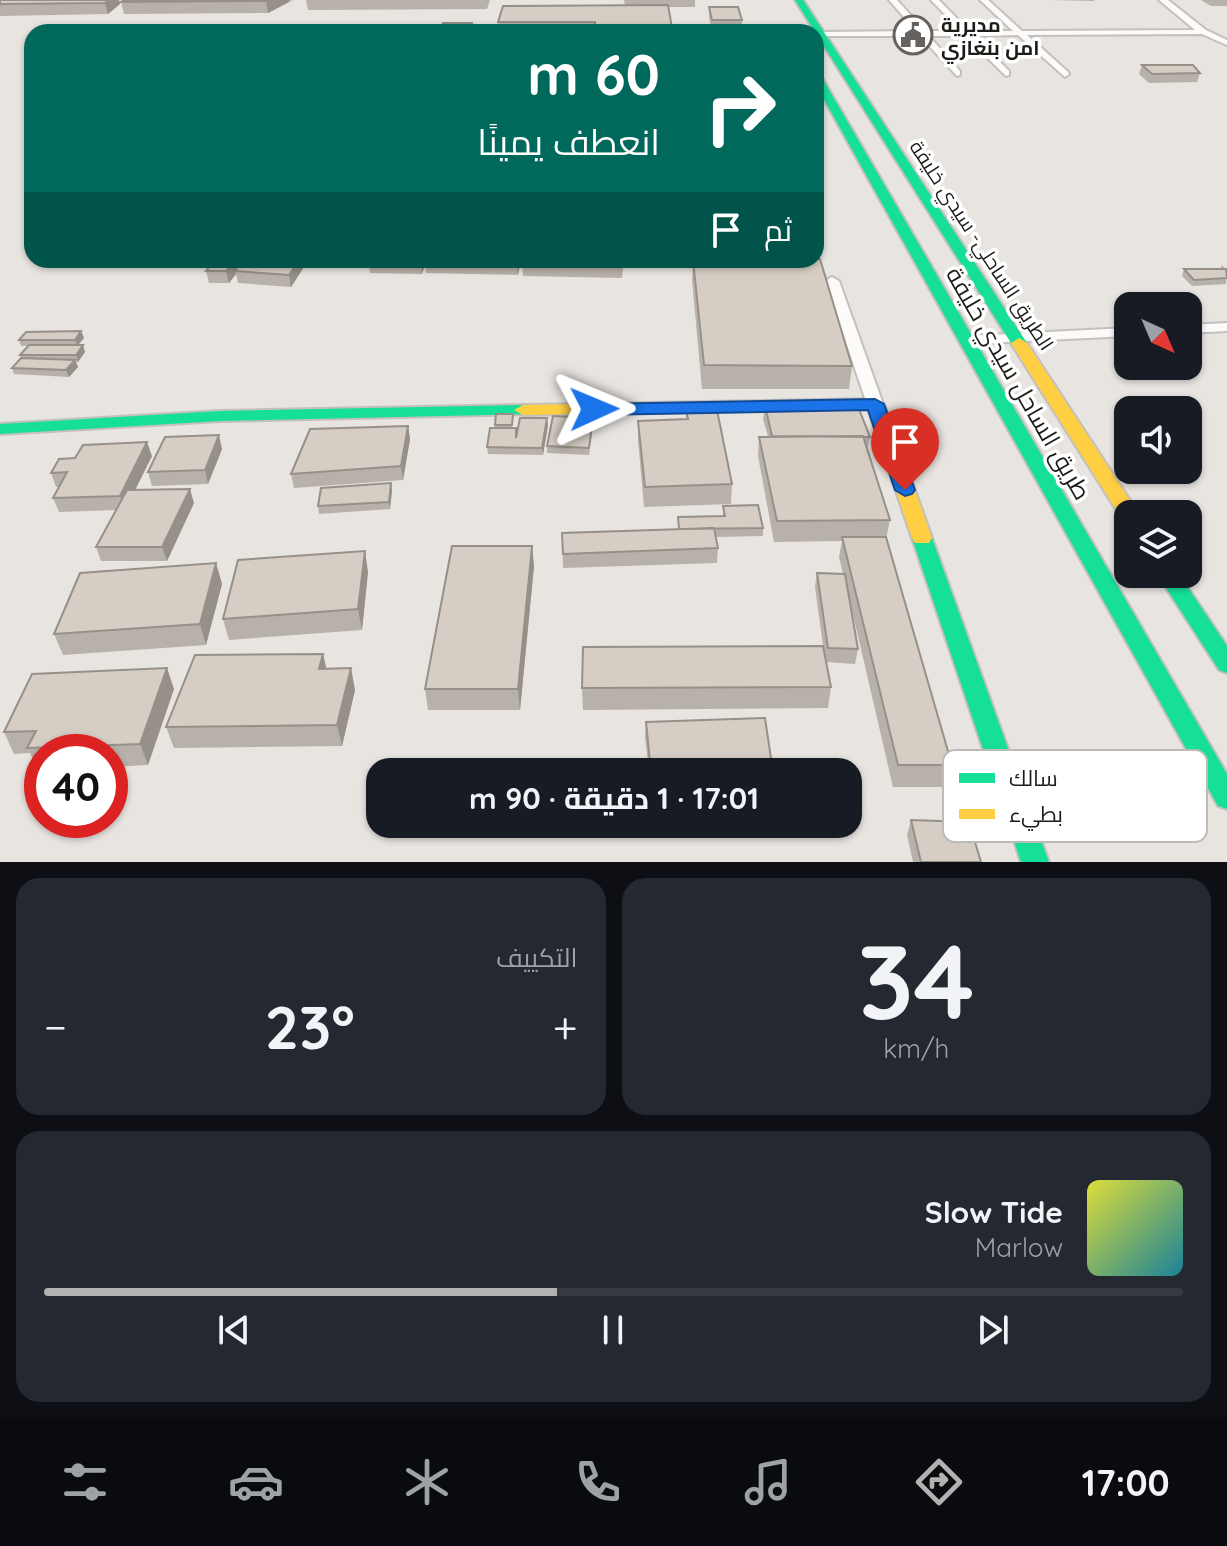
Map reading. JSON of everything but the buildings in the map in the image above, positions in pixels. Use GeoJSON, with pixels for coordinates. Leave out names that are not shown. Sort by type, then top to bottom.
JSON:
{"type":"FeatureCollection","features":[{"type":"Feature","properties":{"kind":"main road","name":"الطريق الساحلي- سيدي خليفة"},"geometry":{"type":"LineString","coordinates":[[799,0],[815,24]]}},
{"type":"Feature","properties":{"kind":"main road","name":"الطريق الساحلي- سيدي خليفة"},"geometry":{"type":"LineString","coordinates":[[824,39],[1120,500]]}},
{"type":"Feature","properties":{"kind":"main road","name":"طريق الساحل سيدي خليفة"},"geometry":{"type":"LineString","coordinates":[[824,90],[1200,750]]}},
{"type":"Feature","properties":{"kind":"main road"},"geometry":{"type":"LineString","coordinates":[[0,429],[220,416],[875,404],[996,750]]}},
{"type":"Feature","properties":{"kind":"main road"},"geometry":{"type":"LineString","coordinates":[[1177,588],[1227,664]]}},
{"type":"Feature","properties":{"kind":"main road","name":"طريق الساحل سيدي خليفة"},"geometry":{"type":"LineString","coordinates":[[1207,763],[1227,798]]}},
{"type":"Feature","properties":{"kind":"main road"},"geometry":{"type":"LineString","coordinates":[[1028,842],[1035,862]]}},
{"type":"Feature","properties":{"kind":"lane"},"geometry":{"type":"LineString","coordinates":[[893,0],[957,73]]}},
{"type":"Feature","properties":{"kind":"lane"},"geometry":{"type":"LineString","coordinates":[[935,0],[1006,73]]}},
{"type":"Feature","properties":{"kind":"lane"},"geometry":{"type":"LineString","coordinates":[[984,0],[1065,74]]}},
{"type":"Feature","properties":{"kind":"lane"},"geometry":{"type":"LineString","coordinates":[[1163,0],[1203,32],[1227,43]]}},
{"type":"Feature","properties":{"kind":"lane"},"geometry":{"type":"LineString","coordinates":[[824,34],[1203,32]]}},
{"type":"Feature","properties":{"kind":"lane"},"geometry":{"type":"LineString","coordinates":[[832,281],[875,404]]}},
{"type":"Feature","properties":{"kind":"lane"},"geometry":{"type":"LineString","coordinates":[[1202,328],[1227,327]]}},
{"type":"Feature","properties":{"kind":"lane"},"geometry":{"type":"LineString","coordinates":[[967,340],[1114,333]]}},
{"type":"Feature","properties":{"kind":"traffic: fast"},"geometry":{"type":"LineString","coordinates":[[799,0],[814,24]]}},
{"type":"Feature","properties":{"kind":"traffic: fast"},"geometry":{"type":"LineString","coordinates":[[824,39],[1019,343]]}},
{"type":"Feature","properties":{"kind":"traffic: fast"},"geometry":{"type":"LineString","coordinates":[[824,90],[1200,750]]}},
{"type":"Feature","properties":{"kind":"traffic: fast"},"geometry":{"type":"LineString","coordinates":[[0,429],[220,416],[523,410]]}},
{"type":"Feature","properties":{"kind":"traffic: fast"},"geometry":{"type":"LineString","coordinates":[[922,538],[996,750]]}},
{"type":"Feature","properties":{"kind":"traffic: fast"},"geometry":{"type":"LineString","coordinates":[[1177,588],[1227,664]]}},
{"type":"Feature","properties":{"kind":"traffic: fast"},"geometry":{"type":"LineString","coordinates":[[1207,763],[1227,798]]}},
{"type":"Feature","properties":{"kind":"traffic: fast"},"geometry":{"type":"LineString","coordinates":[[1028,842],[1035,862]]}},
{"type":"Feature","properties":{"kind":"traffic: slow"},"geometry":{"type":"LineString","coordinates":[[1019,343],[1120,500]]}},
{"type":"Feature","properties":{"kind":"traffic: slow"},"geometry":{"type":"LineString","coordinates":[[523,410],[875,404],[922,538]]}},
{"type":"Feature","properties":{"kind":"place","name":"مديرية امن بنغازي"},"geometry":{"type":"Point","coordinates":[913,35]}},
{"type":"Feature","properties":{"kind":"route"},"geometry":{"type":"LineString","coordinates":[[594,409],[875,404],[905,490]]}}]}
